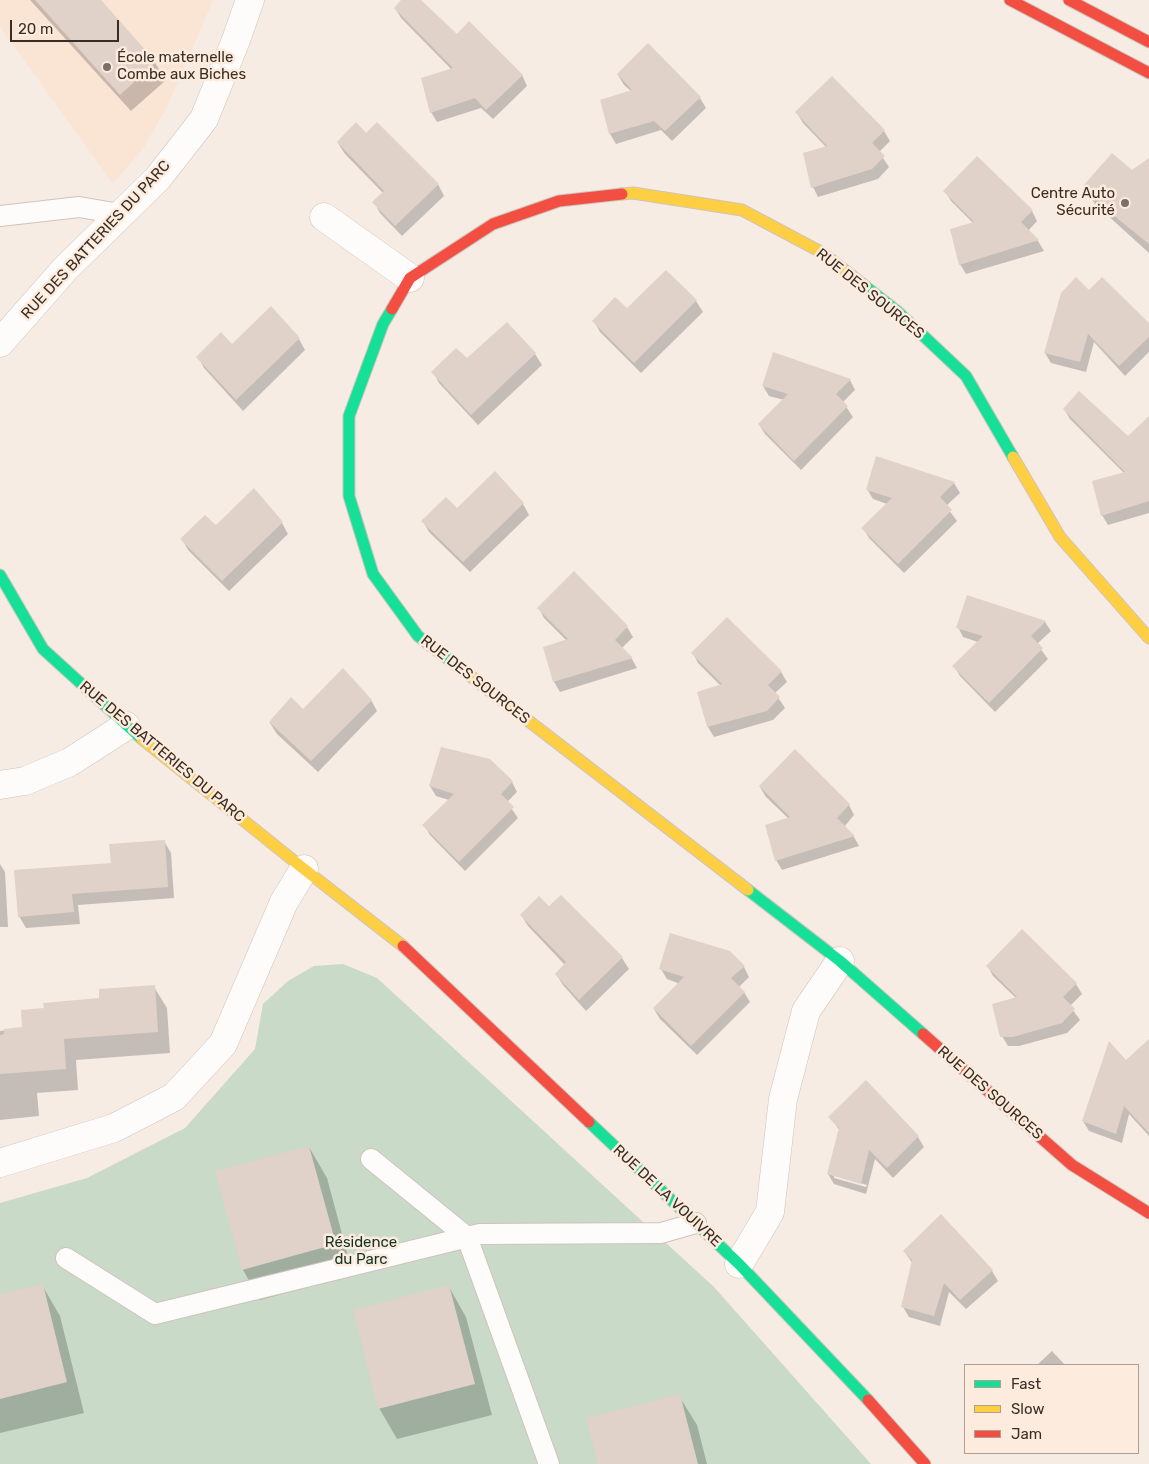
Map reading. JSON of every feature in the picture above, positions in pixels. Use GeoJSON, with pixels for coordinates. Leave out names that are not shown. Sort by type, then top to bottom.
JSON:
{"type":"FeatureCollection","features":[{"type":"Feature","properties":{"kind":"street","name":"RUE DES BATTERIES DU PARC"},"geometry":{"type":"LineString","coordinates":[[0,343],[65,269],[158,178],[204,119],[250,0]]}},
{"type":"Feature","properties":{"kind":"street"},"geometry":{"type":"LineString","coordinates":[[1010,0],[1149,73]]}},
{"type":"Feature","properties":{"kind":"street"},"geometry":{"type":"LineString","coordinates":[[1070,0],[1149,42]]}},
{"type":"Feature","properties":{"kind":"street","name":"RUE DES SOURCES"},"geometry":{"type":"LineString","coordinates":[[1149,638],[1060,537],[966,376],[897,311],[820,252],[742,210],[633,193],[559,201],[493,224],[410,278],[383,324],[349,416],[350,496],[373,574],[418,636],[840,962],[1072,1165],[1149,1213]]}},
{"type":"Feature","properties":{"kind":"street"},"geometry":{"type":"LineString","coordinates":[[324,217],[410,278]]}},
{"type":"Feature","properties":{"kind":"street","name":"RUE DES BATTERIES DU PARC"},"geometry":{"type":"LineString","coordinates":[[0,575],[43,649],[126,726],[304,869],[397,940]]}},
{"type":"Feature","properties":{"kind":"street"},"geometry":{"type":"LineString","coordinates":[[0,785],[25,781],[70,762],[126,726]]}},
{"type":"Feature","properties":{"kind":"street"},"geometry":{"type":"LineString","coordinates":[[0,1163],[114,1128],[174,1097],[223,1044],[284,902],[304,869]]}},
{"type":"Feature","properties":{"kind":"street","name":"RUE DE LA VOUIVRE"},"geometry":{"type":"LineString","coordinates":[[397,940],[739,1264],[850,1380],[925,1464]]}},
{"type":"Feature","properties":{"kind":"street"},"geometry":{"type":"LineString","coordinates":[[739,1264],[770,1212],[783,1099],[806,1011],[840,962]]}},
{"type":"Feature","properties":{"kind":"lane"},"geometry":{"type":"LineString","coordinates":[[0,216],[79,207],[120,214]]}},
{"type":"Feature","properties":{"kind":"lane"},"geometry":{"type":"LineString","coordinates":[[371,1159],[467,1236],[549,1464]]}},
{"type":"Feature","properties":{"kind":"lane"},"geometry":{"type":"LineString","coordinates":[[66,1258],[155,1314],[467,1236],[480,1234],[662,1233],[696,1223]]}},
{"type":"Feature","properties":{"kind":"shaded area","name":"École maternelle Combe aux Biches"},"geometry":{"type":"Polygon","coordinates":[[[0,0],[212,0],[167,107],[143,149],[113,184],[0,27],[0,0]]]}},
{"type":"Feature","properties":{"kind":"green space","name":"Résidence du Parc"},"geometry":{"type":"Polygon","coordinates":[[[343,964],[377,978],[714,1287],[871,1464],[0,1464],[0,1203],[87,1178],[185,1128],[255,1049],[263,1004],[288,981],[314,966],[343,964]]]}},
{"type":"Feature","properties":{"kind":"building"},"geometry":{"type":"Polygon","coordinates":[[[35,0],[101,0],[156,62],[120,95],[35,0]]]}},
{"type":"Feature","properties":{"kind":"building"},"geometry":{"type":"Polygon","coordinates":[[[401,0],[421,0],[457,34],[469,21],[523,75],[486,110],[475,98],[430,113],[421,78],[453,68],[394,8],[401,0]]]}},
{"type":"Feature","properties":{"kind":"building"},"geometry":{"type":"Polygon","coordinates":[[[648,43],[701,97],[665,131],[654,121],[609,134],[600,100],[632,90],[617,74],[648,43]]]}},
{"type":"Feature","properties":{"kind":"building"},"geometry":{"type":"Polygon","coordinates":[[[832,76],[885,130],[872,143],[885,156],[872,169],[811,188],[803,153],[827,146],[795,112],[832,76]]]}},
{"type":"Feature","properties":{"kind":"building"},"geometry":{"type":"Polygon","coordinates":[[[356,122],[366,133],[377,122],[439,184],[395,226],[372,202],[384,191],[337,142],[356,122]]]}},
{"type":"Feature","properties":{"kind":"building","name":"Centre Auto Sécurité"},"geometry":{"type":"Polygon","coordinates":[[[1112,153],[1132,170],[1149,158],[1149,244],[1118,219],[1083,186],[1112,153]]]}},
{"type":"Feature","properties":{"kind":"building"},"geometry":{"type":"Polygon","coordinates":[[[977,156],[1033,210],[1021,222],[1039,240],[959,265],[950,229],[974,222],[943,191],[977,156]]]}},
{"type":"Feature","properties":{"kind":"building"},"geometry":{"type":"Polygon","coordinates":[[[666,270],[697,300],[634,363],[592,321],[615,297],[627,308],[666,270]]]}},
{"type":"Feature","properties":{"kind":"building"},"geometry":{"type":"Polygon","coordinates":[[[1076,277],[1089,290],[1102,277],[1149,323],[1149,337],[1119,366],[1088,334],[1080,362],[1044,353],[1061,293],[1076,277]]]}},
{"type":"Feature","properties":{"kind":"building"},"geometry":{"type":"Polygon","coordinates":[[[271,306],[300,338],[236,400],[196,357],[221,332],[232,344],[271,306]]]}},
{"type":"Feature","properties":{"kind":"building"},"geometry":{"type":"Polygon","coordinates":[[[507,322],[536,353],[471,415],[431,372],[456,348],[467,358],[507,322]]]}},
{"type":"Feature","properties":{"kind":"building"},"geometry":{"type":"Polygon","coordinates":[[[773,352],[851,379],[836,394],[848,406],[794,461],[758,424],[788,394],[762,386],[773,352]]]}},
{"type":"Feature","properties":{"kind":"building"},"geometry":{"type":"Polygon","coordinates":[[[1079,391],[1128,436],[1149,416],[1149,501],[1101,516],[1092,481],[1125,472],[1063,409],[1079,391]]]}},
{"type":"Feature","properties":{"kind":"building"},"geometry":{"type":"Polygon","coordinates":[[[876,456],[955,482],[940,497],[952,510],[898,564],[861,528],[892,498],[866,490],[876,456]]]}},
{"type":"Feature","properties":{"kind":"building"},"geometry":{"type":"Polygon","coordinates":[[[495,471],[524,503],[463,562],[421,521],[446,497],[457,508],[495,471]]]}},
{"type":"Feature","properties":{"kind":"building"},"geometry":{"type":"Polygon","coordinates":[[[254,488],[283,522],[222,581],[180,539],[205,515],[216,525],[254,488]]]}},
{"type":"Feature","properties":{"kind":"building"},"geometry":{"type":"Polygon","coordinates":[[[574,571],[628,626],[615,640],[633,658],[553,682],[543,647],[568,639],[537,608],[574,571]]]}},
{"type":"Feature","properties":{"kind":"building"},"geometry":{"type":"Polygon","coordinates":[[[967,595],[1046,621],[1031,636],[1043,648],[989,703],[952,666],[983,636],[956,628],[967,595]]]}},
{"type":"Feature","properties":{"kind":"building"},"geometry":{"type":"Polygon","coordinates":[[[727,617],[782,671],[768,685],[780,697],[767,711],[707,727],[697,692],[722,684],[691,653],[727,617]]]}},
{"type":"Feature","properties":{"kind":"building"},"geometry":{"type":"Polygon","coordinates":[[[343,668],[372,700],[311,761],[269,722],[291,697],[303,709],[343,668]]]}},
{"type":"Feature","properties":{"kind":"building"},"geometry":{"type":"Polygon","coordinates":[[[441,747],[490,759],[513,781],[501,794],[514,807],[459,862],[422,825],[454,794],[429,786],[441,747]]]}},
{"type":"Feature","properties":{"kind":"building"},"geometry":{"type":"Polygon","coordinates":[[[795,749],[850,804],[837,818],[855,836],[775,861],[765,825],[790,817],[759,786],[795,749]]]}},
{"type":"Feature","properties":{"kind":"building"},"geometry":{"type":"Polygon","coordinates":[[[165,840],[168,887],[72,894],[74,912],[18,917],[14,870],[111,863],[109,844],[165,840]]]}},
{"type":"Feature","properties":{"kind":"building"},"geometry":{"type":"Polygon","coordinates":[[[561,895],[623,957],[579,1000],[555,974],[566,962],[520,915],[539,896],[549,906],[561,895]]]}},
{"type":"Feature","properties":{"kind":"building"},"geometry":{"type":"Polygon","coordinates":[[[1022,929],[1077,983],[1063,997],[1075,1009],[1062,1023],[1013,1037],[1000,1037],[992,1004],[1017,997],[986,966],[1022,929]]]}},
{"type":"Feature","properties":{"kind":"building"},"geometry":{"type":"Polygon","coordinates":[[[670,933],[730,951],[745,966],[731,978],[745,992],[691,1046],[653,1008],[684,977],[659,969],[670,933]]]}},
{"type":"Feature","properties":{"kind":"building"},"geometry":{"type":"Polygon","coordinates":[[[155,985],[158,1032],[64,1039],[66,1069],[0,1074],[0,1035],[4,1034],[4,1029],[22,1027],[21,1010],[44,1008],[43,1003],[99,998],[99,989],[155,985]]]}},
{"type":"Feature","properties":{"kind":"building"},"geometry":{"type":"Polygon","coordinates":[[[1149,1039],[1149,1133],[1124,1106],[1116,1134],[1082,1121],[1109,1041],[1126,1060],[1149,1039]]]}},
{"type":"Feature","properties":{"kind":"building"},"geometry":{"type":"Polygon","coordinates":[[[866,1080],[919,1136],[887,1168],[869,1150],[861,1184],[827,1174],[839,1128],[828,1117],[866,1080]]]}},
{"type":"Feature","properties":{"kind":"building"},"geometry":{"type":"Polygon","coordinates":[[[309,1146],[336,1244],[242,1270],[215,1171],[309,1146]]]}},
{"type":"Feature","properties":{"kind":"building"},"geometry":{"type":"Polygon","coordinates":[[[941,1214],[993,1270],[960,1300],[944,1283],[934,1316],[901,1307],[912,1260],[903,1251],[941,1214]]]}},
{"type":"Feature","properties":{"kind":"building"},"geometry":{"type":"Polygon","coordinates":[[[43,1284],[67,1382],[0,1399],[0,1294],[43,1284]]]}},
{"type":"Feature","properties":{"kind":"building"},"geometry":{"type":"Polygon","coordinates":[[[449,1285],[475,1384],[378,1409],[353,1310],[449,1285]]]}},
{"type":"Feature","properties":{"kind":"building"},"geometry":{"type":"Polygon","coordinates":[[[680,1394],[698,1464],[598,1464],[586,1418],[680,1394]]]}},
{"type":"Feature","properties":{"kind":"traffic: fast"},"geometry":{"type":"LineString","coordinates":[[865,286],[897,311],[966,376],[1013,457]]}},
{"type":"Feature","properties":{"kind":"traffic: fast"},"geometry":{"type":"LineString","coordinates":[[392,309],[383,324],[349,416],[349,496],[373,574],[418,636],[469,675]]}},
{"type":"Feature","properties":{"kind":"traffic: fast"},"geometry":{"type":"LineString","coordinates":[[0,575],[43,649],[142,739]]}},
{"type":"Feature","properties":{"kind":"traffic: fast"},"geometry":{"type":"LineString","coordinates":[[748,890],[840,961],[923,1034]]}},
{"type":"Feature","properties":{"kind":"traffic: fast"},"geometry":{"type":"LineString","coordinates":[[589,1122],[739,1264],[868,1400]]}},
{"type":"Feature","properties":{"kind":"traffic: slow"},"geometry":{"type":"LineString","coordinates":[[622,194],[633,193],[742,210],[821,252],[865,286]]}},
{"type":"Feature","properties":{"kind":"traffic: slow"},"geometry":{"type":"LineString","coordinates":[[1013,457],[1060,537],[1149,638]]}},
{"type":"Feature","properties":{"kind":"traffic: slow"},"geometry":{"type":"LineString","coordinates":[[469,675],[748,890]]}},
{"type":"Feature","properties":{"kind":"traffic: slow"},"geometry":{"type":"LineString","coordinates":[[142,739],[403,946]]}},
{"type":"Feature","properties":{"kind":"traffic: jam"},"geometry":{"type":"LineString","coordinates":[[1010,0],[1149,73]]}},
{"type":"Feature","properties":{"kind":"traffic: jam"},"geometry":{"type":"LineString","coordinates":[[1069,0],[1149,42]]}},
{"type":"Feature","properties":{"kind":"traffic: jam"},"geometry":{"type":"LineString","coordinates":[[392,309],[410,278],[493,224],[559,201],[622,194]]}},
{"type":"Feature","properties":{"kind":"traffic: jam"},"geometry":{"type":"LineString","coordinates":[[403,946],[589,1122]]}},
{"type":"Feature","properties":{"kind":"traffic: jam"},"geometry":{"type":"LineString","coordinates":[[923,1034],[1072,1165],[1149,1213]]}},
{"type":"Feature","properties":{"kind":"traffic: jam"},"geometry":{"type":"LineString","coordinates":[[868,1400],[925,1464]]}},
{"type":"Feature","properties":{"kind":"place","name":"École maternelle Combe aux Biches"},"geometry":{"type":"Point","coordinates":[107,67]}},
{"type":"Feature","properties":{"kind":"place","name":"Centre Auto Sécurité"},"geometry":{"type":"Point","coordinates":[1125,203]}}]}
